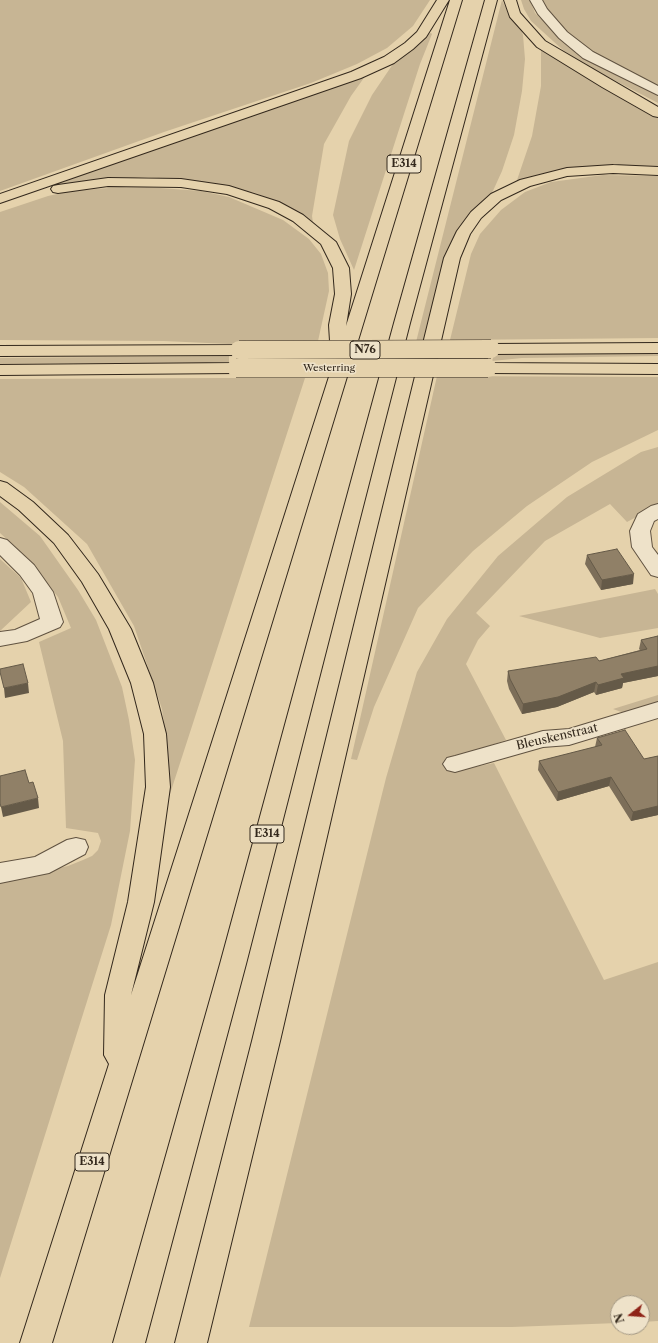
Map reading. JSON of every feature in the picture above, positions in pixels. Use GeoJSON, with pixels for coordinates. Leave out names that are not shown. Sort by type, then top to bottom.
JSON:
{"type":"FeatureCollection","features":[{"type":"Feature","properties":{"kind":"highway"},"geometry":{"type":"LineString","coordinates":[[0,199],[356,75],[389,60],[422,34],[443,0]]}},
{"type":"Feature","properties":{"kind":"highway","name":"E314"},"geometry":{"type":"LineString","coordinates":[[36,1343],[456,0]]}},
{"type":"Feature","properties":{"kind":"highway","name":"E314"},"geometry":{"type":"LineString","coordinates":[[129,1343],[233,964],[402,323],[491,0]]}},
{"type":"Feature","properties":{"kind":"highway"},"geometry":{"type":"LineString","coordinates":[[510,0],[514,14],[529,32],[542,44],[594,77],[658,113]]}},
{"type":"Feature","properties":{"kind":"highway"},"geometry":{"type":"LineString","coordinates":[[191,1343],[266,1041],[452,258],[462,234],[476,215],[496,197],[525,182],[566,172],[613,169],[658,171]]}},
{"type":"Feature","properties":{"kind":"highway"},"geometry":{"type":"LineString","coordinates":[[0,206],[42,192],[71,186],[132,181],[182,183],[206,186],[229,190],[274,205],[298,218],[328,242],[341,268],[343,294],[337,325],[341,367]]}},
{"type":"Feature","properties":{"kind":"highway","name":"Westerring"},"geometry":{"type":"LineString","coordinates":[[0,351],[658,348]]}},
{"type":"Feature","properties":{"kind":"highway","name":"Westerring"},"geometry":{"type":"LineString","coordinates":[[0,370],[236,368],[658,369]]}},
{"type":"Feature","properties":{"kind":"highway"},"geometry":{"type":"LineString","coordinates":[[0,487],[26,506],[61,539],[91,579],[123,636],[142,683],[155,734],[158,787],[141,902],[118,994],[118,1078]]}},
{"type":"Feature","properties":{"kind":"street"},"geometry":{"type":"LineString","coordinates":[[536,0],[542,11],[563,35],[588,55],[658,91]]}},
{"type":"Feature","properties":{"kind":"street"},"geometry":{"type":"LineString","coordinates":[[658,510],[645,518],[640,531],[642,547],[658,570]]}},
{"type":"Feature","properties":{"kind":"street"},"geometry":{"type":"LineString","coordinates":[[0,544],[27,570],[43,592],[52,622],[19,636],[0,639]]}},
{"type":"Feature","properties":{"kind":"street","name":"Bleuskenstraat"},"geometry":{"type":"LineString","coordinates":[[456,764],[543,739],[569,737],[658,710]]}},
{"type":"Feature","properties":{"kind":"street"},"geometry":{"type":"LineString","coordinates":[[0,873],[40,866],[76,847]]}},
{"type":"Feature","properties":{"kind":"shaded area"},"geometry":{"type":"Polygon","coordinates":[[[0,0],[430,0],[413,26],[387,48],[357,64],[311,83],[164,132],[0,191],[0,0]]]}},
{"type":"Feature","properties":{"kind":"shaded area"},"geometry":{"type":"Polygon","coordinates":[[[502,0],[511,19],[521,29],[523,35],[525,59],[522,91],[514,135],[502,171],[492,193],[467,218],[452,241],[425,342],[416,342],[502,0]]]}},
{"type":"Feature","properties":{"kind":"shaded area"},"geometry":{"type":"Polygon","coordinates":[[[521,0],[530,0],[535,13],[558,36],[620,76],[658,96],[658,103],[591,68],[564,51],[531,21],[521,0]]]}},
{"type":"Feature","properties":{"kind":"shaded area"},"geometry":{"type":"Polygon","coordinates":[[[543,0],[658,0],[658,85],[654,85],[602,57],[577,41],[559,24],[545,7],[543,0]]]}},
{"type":"Feature","properties":{"kind":"shaded area"},"geometry":{"type":"Polygon","coordinates":[[[431,33],[432,34],[420,64],[354,270],[340,239],[333,215],[349,141],[372,95],[397,58],[431,33]]]}},
{"type":"Feature","properties":{"kind":"shaded area"},"geometry":{"type":"Polygon","coordinates":[[[544,49],[658,118],[658,167],[598,166],[567,169],[537,175],[516,183],[532,136],[541,86],[541,50],[544,49]]]}},
{"type":"Feature","properties":{"kind":"shaded area"},"geometry":{"type":"Polygon","coordinates":[[[366,75],[351,96],[324,144],[312,216],[313,223],[290,207],[255,193],[213,183],[148,177],[76,182],[46,187],[323,91],[366,75]]]}},
{"type":"Feature","properties":{"kind":"shaded area"},"geometry":{"type":"Polygon","coordinates":[[[603,175],[658,176],[658,338],[450,340],[471,254],[480,234],[501,210],[525,192],[551,182],[603,175]]]}},
{"type":"Feature","properties":{"kind":"shaded area"},"geometry":{"type":"Polygon","coordinates":[[[133,186],[201,191],[229,197],[283,220],[309,239],[321,254],[328,273],[329,291],[318,341],[229,344],[164,341],[0,340],[0,212],[48,196],[71,191],[133,186]]]}},
{"type":"Feature","properties":{"kind":"shaded area"},"geometry":{"type":"Polygon","coordinates":[[[658,353],[658,356],[522,358],[492,361],[494,355],[658,353]]]}},
{"type":"Feature","properties":{"kind":"shaded area"},"geometry":{"type":"Polygon","coordinates":[[[229,356],[229,363],[0,364],[0,358],[229,356]]]}},
{"type":"Feature","properties":{"kind":"shaded area"},"geometry":{"type":"Polygon","coordinates":[[[437,376],[658,377],[658,430],[592,462],[527,506],[473,551],[418,608],[374,707],[357,760],[351,759],[437,376]]]}},
{"type":"Feature","properties":{"kind":"shaded area"},"geometry":{"type":"Polygon","coordinates":[[[305,378],[169,797],[165,796],[167,746],[162,709],[134,626],[87,544],[24,487],[0,472],[0,379],[305,378]]]}},
{"type":"Feature","properties":{"kind":"shaded area"},"geometry":{"type":"Polygon","coordinates":[[[658,447],[658,505],[627,522],[610,504],[545,541],[476,613],[490,626],[478,640],[466,664],[506,740],[452,759],[456,771],[494,763],[604,980],[658,962],[658,1321],[650,1322],[650,1295],[610,1295],[610,1323],[512,1327],[249,1327],[386,778],[417,672],[447,619],[498,556],[567,497],[641,452],[658,447]]]}},
{"type":"Feature","properties":{"kind":"shaded area"},"geometry":{"type":"Polygon","coordinates":[[[0,502],[40,536],[78,590],[96,620],[122,687],[135,760],[130,831],[111,925],[0,1278],[0,881],[68,866],[92,856],[98,850],[101,841],[98,833],[66,828],[63,741],[39,642],[71,628],[58,597],[25,556],[0,533],[0,502]]]}},
{"type":"Feature","properties":{"kind":"shaded area"},"geometry":{"type":"Polygon","coordinates":[[[0,559],[21,578],[31,602],[0,631],[0,559]]]}},
{"type":"Feature","properties":{"kind":"shaded area"},"geometry":{"type":"Polygon","coordinates":[[[655,589],[658,594],[658,628],[600,638],[519,616],[655,589]]]}},
{"type":"Feature","properties":{"kind":"shaded area"},"geometry":{"type":"Polygon","coordinates":[[[658,695],[658,705],[627,714],[613,709],[658,695]]]}},
{"type":"Feature","properties":{"kind":"building"},"geometry":{"type":"Polygon","coordinates":[[[617,549],[634,574],[602,580],[587,555],[617,549]]]}},
{"type":"Feature","properties":{"kind":"building"},"geometry":{"type":"Polygon","coordinates":[[[658,636],[658,666],[621,674],[624,678],[598,685],[596,682],[558,697],[523,704],[510,679],[508,671],[596,657],[599,661],[647,649],[641,640],[658,636]]]}},
{"type":"Feature","properties":{"kind":"building"},"geometry":{"type":"Polygon","coordinates":[[[23,664],[28,683],[4,688],[0,669],[23,664]]]}},
{"type":"Feature","properties":{"kind":"building"},"geometry":{"type":"Polygon","coordinates":[[[625,730],[644,759],[658,756],[658,806],[633,812],[611,777],[558,792],[539,761],[602,745],[597,738],[625,730]]]}},
{"type":"Feature","properties":{"kind":"building"},"geometry":{"type":"Polygon","coordinates":[[[25,770],[29,783],[33,782],[38,798],[1,807],[0,776],[25,770]]]}}]}
